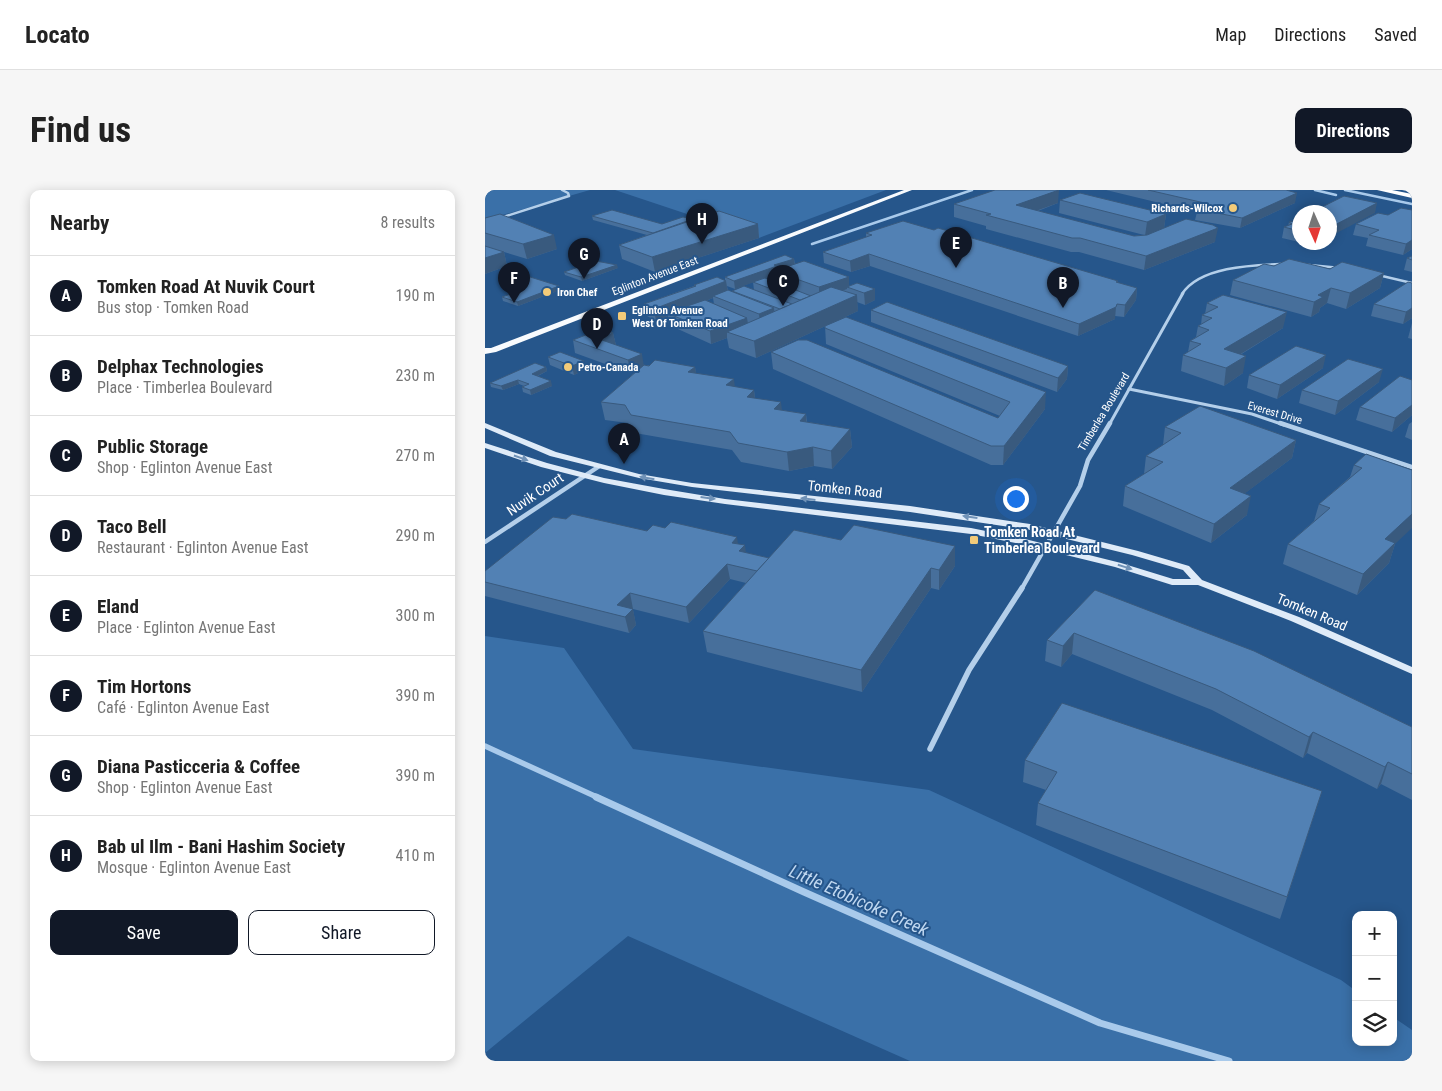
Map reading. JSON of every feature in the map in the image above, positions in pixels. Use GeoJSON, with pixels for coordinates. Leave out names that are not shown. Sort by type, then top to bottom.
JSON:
{"type":"FeatureCollection","features":[{"type":"Feature","properties":{"kind":"highway"},"geometry":{"type":"LineString","coordinates":[[1381,190],[1412,196]]}},
{"type":"Feature","properties":{"kind":"main road","name":"Eglinton Avenue East"},"geometry":{"type":"LineString","coordinates":[[485,358],[489,350],[909,190]]}},
{"type":"Feature","properties":{"kind":"main road","name":"Tomken Road"},"geometry":{"type":"LineString","coordinates":[[485,425],[553,454],[598,467],[692,485],[957,515],[1030,526],[1135,552],[1186,568],[1199,582]]}},
{"type":"Feature","properties":{"kind":"main road","name":"Tomken Road"},"geometry":{"type":"LineString","coordinates":[[485,445],[532,462],[582,476],[701,498],[918,522],[971,531],[1044,546],[1118,565],[1172,582],[1199,582],[1295,619],[1412,671]]}},
{"type":"Feature","properties":{"kind":"street"},"geometry":{"type":"LineString","coordinates":[[495,219],[564,199],[570,195],[562,190]]}},
{"type":"Feature","properties":{"kind":"street","name":"Timberlea Boulevard"},"geometry":{"type":"LineString","coordinates":[[930,749],[969,670],[987,640],[1010,609],[1044,546],[1080,486],[1087,460],[1180,298],[1189,286],[1220,272],[1259,265],[1287,264]]}},
{"type":"Feature","properties":{"kind":"street"},"geometry":{"type":"LineString","coordinates":[[1306,265],[1349,269]]}},
{"type":"Feature","properties":{"kind":"street"},"geometry":{"type":"LineString","coordinates":[[1374,273],[1412,282]]}},
{"type":"Feature","properties":{"kind":"street","name":"Everest Drive"},"geometry":{"type":"LineString","coordinates":[[1129,389],[1252,414],[1412,467]]}},
{"type":"Feature","properties":{"kind":"street","name":"Nuvik Court"},"geometry":{"type":"LineString","coordinates":[[485,542],[598,467]]}},
{"type":"Feature","properties":{"kind":"shaded area"},"geometry":{"type":"Polygon","coordinates":[[[485,190],[590,190],[485,220],[485,190]]]}},
{"type":"Feature","properties":{"kind":"shaded area"},"geometry":{"type":"Polygon","coordinates":[[[615,190],[886,190],[759,238],[615,190]]]}},
{"type":"Feature","properties":{"kind":"shaded area"},"geometry":{"type":"Polygon","coordinates":[[[485,636],[564,648],[633,749],[929,790],[1341,980],[1352,988],[1352,1046],[1397,1046],[1397,1020],[1412,1030],[1412,1061],[910,1061],[628,936],[485,1053],[485,636]]]}},
{"type":"Feature","properties":{"kind":"building"},"geometry":{"type":"Polygon","coordinates":[[[995,190],[1059,190],[1016,205],[1134,236],[1147,235],[1186,219],[1213,225],[1218,228],[1146,256],[986,215],[991,214],[954,204],[995,190]]]}},
{"type":"Feature","properties":{"kind":"building"},"geometry":{"type":"Polygon","coordinates":[[[1148,190],[1286,190],[1297,193],[1242,218],[1197,209],[1209,204],[1148,190]]]}},
{"type":"Feature","properties":{"kind":"building"},"geometry":{"type":"Polygon","coordinates":[[[1080,193],[1166,214],[1147,222],[1060,200],[1080,193]]]}},
{"type":"Feature","properties":{"kind":"building"},"geometry":{"type":"Polygon","coordinates":[[[1344,196],[1377,203],[1337,224],[1337,205],[1326,205],[1344,196]]]}},
{"type":"Feature","properties":{"kind":"building"},"geometry":{"type":"Polygon","coordinates":[[[1401,208],[1412,210],[1412,240],[1406,244],[1369,235],[1379,230],[1356,224],[1378,213],[1388,215],[1401,208]]]}},
{"type":"Feature","properties":{"kind":"building"},"geometry":{"type":"Polygon","coordinates":[[[612,210],[662,224],[683,217],[693,219],[653,233],[592,216],[612,210]]]}},
{"type":"Feature","properties":{"kind":"building"},"geometry":{"type":"Polygon","coordinates":[[[719,211],[758,224],[652,257],[619,245],[719,211]]]}},
{"type":"Feature","properties":{"kind":"building"},"geometry":{"type":"Polygon","coordinates":[[[500,214],[554,235],[523,244],[485,233],[485,218],[500,214]]]}},
{"type":"Feature","properties":{"kind":"building"},"geometry":{"type":"Polygon","coordinates":[[[903,221],[934,230],[938,228],[1137,288],[1125,305],[1117,304],[1116,307],[1079,324],[869,254],[850,261],[823,252],[872,235],[866,233],[903,221]]]}},
{"type":"Feature","properties":{"kind":"building"},"geometry":{"type":"Polygon","coordinates":[[[1292,224],[1292,229],[1284,227],[1292,224]]]}},
{"type":"Feature","properties":{"kind":"building"},"geometry":{"type":"Polygon","coordinates":[[[485,246],[504,252],[485,258],[485,246]]]}},
{"type":"Feature","properties":{"kind":"building"},"geometry":{"type":"Polygon","coordinates":[[[785,255],[794,259],[734,281],[725,277],[785,255]]]}},
{"type":"Feature","properties":{"kind":"building"},"geometry":{"type":"Polygon","coordinates":[[[1289,259],[1330,269],[1342,262],[1384,273],[1350,293],[1331,288],[1318,295],[1323,297],[1314,302],[1233,280],[1264,264],[1274,266],[1289,259]]]}},
{"type":"Feature","properties":{"kind":"building"},"geometry":{"type":"Polygon","coordinates":[[[596,261],[617,265],[581,277],[564,272],[596,261]]]}},
{"type":"Feature","properties":{"kind":"building"},"geometry":{"type":"Polygon","coordinates":[[[804,261],[849,277],[819,287],[774,271],[804,261]]]}},
{"type":"Feature","properties":{"kind":"building"},"geometry":{"type":"Polygon","coordinates":[[[527,276],[559,286],[517,302],[502,297],[525,289],[507,283],[527,276]]]}},
{"type":"Feature","properties":{"kind":"building"},"geometry":{"type":"Polygon","coordinates":[[[717,277],[726,281],[654,309],[644,304],[696,286],[694,285],[717,277]]]}},
{"type":"Feature","properties":{"kind":"building"},"geometry":{"type":"Polygon","coordinates":[[[765,278],[811,296],[800,300],[753,282],[765,278]]]}},
{"type":"Feature","properties":{"kind":"building"},"geometry":{"type":"Polygon","coordinates":[[[1408,282],[1412,283],[1412,308],[1406,312],[1374,304],[1408,282]]]}},
{"type":"Feature","properties":{"kind":"building"},"geometry":{"type":"Polygon","coordinates":[[[857,283],[875,289],[864,293],[847,287],[857,283]]]}},
{"type":"Feature","properties":{"kind":"building"},"geometry":{"type":"Polygon","coordinates":[[[744,286],[792,304],[780,309],[732,291],[744,286]]]}},
{"type":"Feature","properties":{"kind":"building"},"geometry":{"type":"Polygon","coordinates":[[[831,287],[857,295],[754,341],[727,332],[831,287]]]}},
{"type":"Feature","properties":{"kind":"building"},"geometry":{"type":"Polygon","coordinates":[[[728,290],[774,308],[759,314],[713,296],[728,290]]]}},
{"type":"Feature","properties":{"kind":"building"},"geometry":{"type":"Polygon","coordinates":[[[1223,295],[1287,312],[1224,349],[1246,356],[1226,368],[1183,355],[1201,344],[1190,341],[1209,330],[1198,326],[1212,318],[1202,315],[1218,307],[1207,303],[1223,295]]]}},
{"type":"Feature","properties":{"kind":"building"},"geometry":{"type":"Polygon","coordinates":[[[705,300],[747,318],[710,331],[667,313],[705,300]]]}},
{"type":"Feature","properties":{"kind":"building"},"geometry":{"type":"Polygon","coordinates":[[[887,302],[1068,366],[1058,378],[871,310],[887,302]]]}},
{"type":"Feature","properties":{"kind":"building"},"geometry":{"type":"Polygon","coordinates":[[[846,317],[1046,392],[1004,446],[991,446],[771,352],[798,340],[807,340],[998,418],[1010,402],[825,328],[825,326],[846,317]]]}},
{"type":"Feature","properties":{"kind":"building"},"geometry":{"type":"Polygon","coordinates":[[[601,329],[611,330],[609,331],[613,333],[599,339],[642,354],[628,360],[573,340],[601,329]]]}},
{"type":"Feature","properties":{"kind":"building"},"geometry":{"type":"Polygon","coordinates":[[[1296,346],[1326,355],[1280,385],[1249,375],[1296,346]]]}},
{"type":"Feature","properties":{"kind":"building"},"geometry":{"type":"Polygon","coordinates":[[[560,352],[584,361],[572,366],[548,357],[560,352]]]}},
{"type":"Feature","properties":{"kind":"building"},"geometry":{"type":"Polygon","coordinates":[[[1348,359],[1383,369],[1338,401],[1302,390],[1348,359]]]}},
{"type":"Feature","properties":{"kind":"building"},"geometry":{"type":"Polygon","coordinates":[[[655,360],[695,367],[688,372],[734,379],[726,385],[754,390],[747,397],[781,402],[774,409],[806,414],[800,421],[850,429],[831,451],[813,447],[787,452],[738,443],[730,432],[631,415],[625,405],[601,402],[644,365],[649,366],[655,360]]]}},
{"type":"Feature","properties":{"kind":"building"},"geometry":{"type":"Polygon","coordinates":[[[535,363],[546,367],[532,374],[551,381],[530,390],[522,387],[529,384],[518,380],[501,386],[490,383],[535,363]]]}},
{"type":"Feature","properties":{"kind":"building"},"geometry":{"type":"Polygon","coordinates":[[[1400,376],[1412,380],[1412,405],[1395,418],[1360,407],[1400,376]]]}},
{"type":"Feature","properties":{"kind":"building"},"geometry":{"type":"Polygon","coordinates":[[[1200,406],[1296,440],[1230,488],[1251,496],[1214,524],[1125,486],[1163,462],[1146,456],[1181,433],[1165,427],[1200,406]]]}},
{"type":"Feature","properties":{"kind":"building"},"geometry":{"type":"Polygon","coordinates":[[[1366,454],[1412,470],[1412,514],[1385,539],[1395,543],[1363,574],[1288,544],[1330,508],[1319,504],[1362,468],[1354,465],[1366,454]]]}},
{"type":"Feature","properties":{"kind":"building"},"geometry":{"type":"Polygon","coordinates":[[[572,514],[647,531],[653,525],[665,528],[671,522],[737,537],[732,543],[745,545],[739,551],[769,558],[757,571],[727,564],[686,607],[630,593],[617,605],[633,609],[625,617],[485,582],[485,571],[553,517],[566,519],[572,514]]]}},
{"type":"Feature","properties":{"kind":"building"},"geometry":{"type":"Polygon","coordinates":[[[854,525],[955,546],[939,570],[931,568],[861,670],[703,631],[794,530],[841,540],[854,525]]]}},
{"type":"Feature","properties":{"kind":"building"},"geometry":{"type":"Polygon","coordinates":[[[1095,590],[1254,651],[1412,727],[1412,774],[1388,762],[1385,767],[1313,732],[1309,737],[1216,689],[1074,633],[1063,646],[1047,640],[1095,590]]]}},
{"type":"Feature","properties":{"kind":"building"},"geometry":{"type":"Polygon","coordinates":[[[1062,703],[1322,791],[1287,897],[1038,803],[1057,772],[1025,760],[1062,703]]]}},
{"type":"Feature","properties":{"kind":"waterway"},"geometry":{"type":"LineString","coordinates":[[812,244],[972,190]]}},
{"type":"Feature","properties":{"kind":"waterway"},"geometry":{"type":"LineString","coordinates":[[1315,190],[1336,195]]}},
{"type":"Feature","properties":{"kind":"waterway"},"geometry":{"type":"LineString","coordinates":[[1345,190],[1412,204]]}},
{"type":"Feature","properties":{"kind":"waterway","name":"Little Etobicoke Creek"},"geometry":{"type":"LineString","coordinates":[[485,746],[599,798]]}},
{"type":"Feature","properties":{"kind":"waterway","name":"Little Etobicoke Creek"},"geometry":{"type":"LineString","coordinates":[[596,797],[804,892],[1100,1023],[1229,1061]]}},
{"type":"Feature","properties":{"kind":"place","name":"Richards-Wilcox"},"geometry":{"type":"Point","coordinates":[1233,208]}},
{"type":"Feature","properties":{"kind":"place","name":"Bab ul Ilm - Bani Hashim Society"},"geometry":{"type":"Point","coordinates":[702,244]}},
{"type":"Feature","properties":{"kind":"place","name":"Eland"},"geometry":{"type":"Point","coordinates":[956,268]}},
{"type":"Feature","properties":{"kind":"place","name":"Diana Pasticceria & Coffee"},"geometry":{"type":"Point","coordinates":[584,279]}},
{"type":"Feature","properties":{"kind":"place","name":"Iron Chef"},"geometry":{"type":"Point","coordinates":[547,292]}},
{"type":"Feature","properties":{"kind":"place","name":"Tim Hortons"},"geometry":{"type":"Point","coordinates":[514,303]}},
{"type":"Feature","properties":{"kind":"place","name":"Public Storage"},"geometry":{"type":"Point","coordinates":[783,306]}},
{"type":"Feature","properties":{"kind":"place","name":"Delphax Technologies"},"geometry":{"type":"Point","coordinates":[1063,308]}},
{"type":"Feature","properties":{"kind":"place","name":"Eglinton Avenue West Of Tomken Road"},"geometry":{"type":"Point","coordinates":[622,316]}},
{"type":"Feature","properties":{"kind":"place","name":"Taco Bell"},"geometry":{"type":"Point","coordinates":[597,349]}},
{"type":"Feature","properties":{"kind":"place","name":"Petro-Canada"},"geometry":{"type":"Point","coordinates":[568,367]}},
{"type":"Feature","properties":{"kind":"place","name":"Tomken Road At Nuvik Court"},"geometry":{"type":"Point","coordinates":[624,464]}},
{"type":"Feature","properties":{"kind":"place","name":"Tomken Road At Timberlea Boulevard"},"geometry":{"type":"Point","coordinates":[974,540]}}]}
